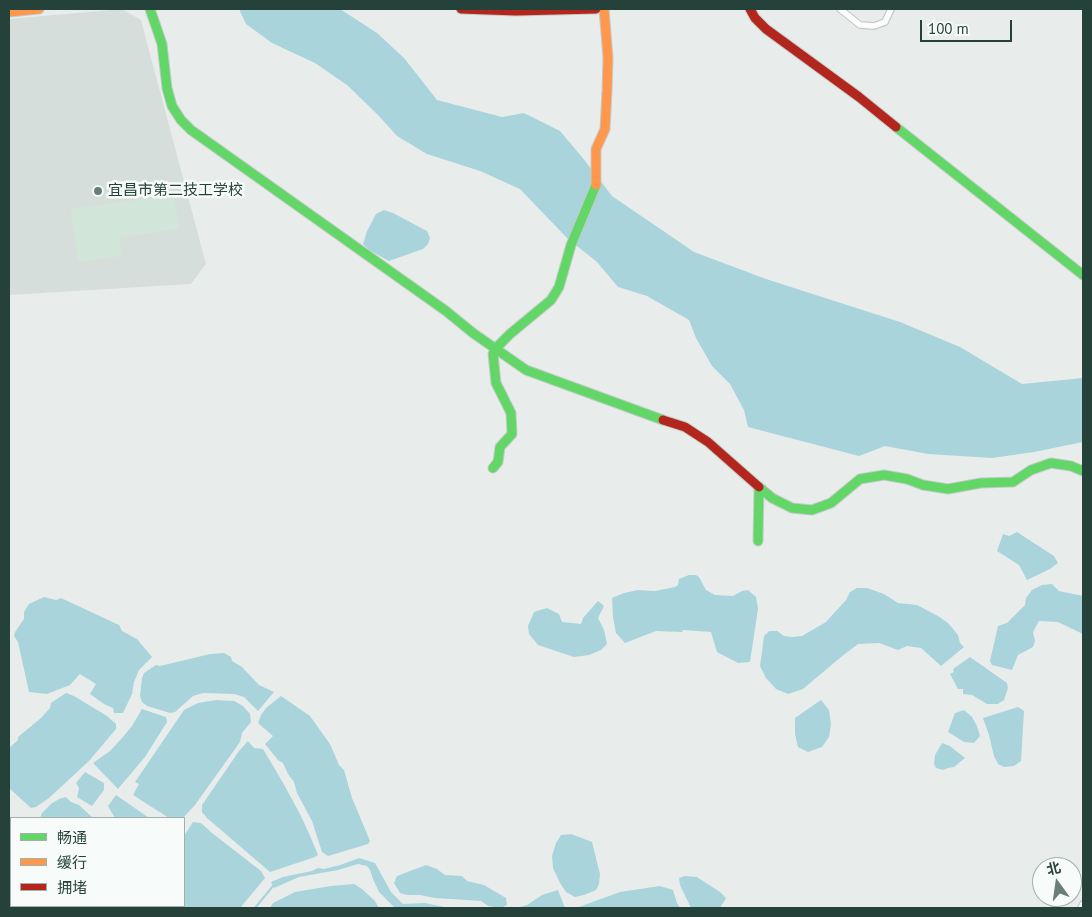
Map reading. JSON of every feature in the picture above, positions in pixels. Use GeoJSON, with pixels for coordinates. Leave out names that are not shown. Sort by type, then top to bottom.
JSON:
{"type":"FeatureCollection","features":[{"type":"Feature","properties":{"kind":"street"},"geometry":{"type":"LineString","coordinates":[[9,12],[39,9]]}},
{"type":"Feature","properties":{"kind":"street"},"geometry":{"type":"LineString","coordinates":[[150,9],[162,44],[167,88],[172,106],[181,120],[191,130],[526,370],[603,400],[685,427],[708,442],[772,498],[792,508],[812,510],[830,503],[860,479],[884,475],[948,489],[981,483],[1013,482],[1030,470],[1051,463],[1072,466],[1083,472]]}},
{"type":"Feature","properties":{"kind":"street"},"geometry":{"type":"LineString","coordinates":[[461,9],[495,11],[596,9]]}},
{"type":"Feature","properties":{"kind":"street"},"geometry":{"type":"LineString","coordinates":[[493,468],[498,462],[500,447],[512,434],[511,414],[496,382],[493,354],[496,348],[510,334],[551,300],[559,287],[571,245],[596,184],[596,149],[605,129],[607,91],[608,58],[604,9]]}},
{"type":"Feature","properties":{"kind":"street"},"geometry":{"type":"LineString","coordinates":[[750,9],[755,18],[766,29],[859,97],[1083,276]]}},
{"type":"Feature","properties":{"kind":"street"},"geometry":{"type":"LineString","coordinates":[[840,9],[860,25],[874,26],[886,22],[891,9]]}},
{"type":"Feature","properties":{"kind":"street"},"geometry":{"type":"LineString","coordinates":[[758,541],[759,487]]}},
{"type":"Feature","properties":{"kind":"street"},"geometry":{"type":"LineString","coordinates":[[1081,908],[1083,904]]}},
{"type":"Feature","properties":{"kind":"shaded area","name":"宜昌市第二技工学校"},"geometry":{"type":"Polygon","coordinates":[[[122,9],[141,20],[206,264],[191,284],[9,295],[9,19],[122,9]]]}},
{"type":"Feature","properties":{"kind":"green space"},"geometry":{"type":"Polygon","coordinates":[[[174,195],[179,229],[119,237],[121,256],[78,262],[71,209],[174,195]]]}},
{"type":"Feature","properties":{"kind":"water"},"geometry":{"type":"Polygon","coordinates":[[[239,9],[340,9],[377,33],[404,58],[437,100],[502,117],[524,113],[560,131],[612,196],[694,252],[766,279],[900,322],[960,347],[1022,384],[1083,378],[1083,442],[992,458],[928,454],[885,446],[859,456],[748,427],[744,410],[730,384],[712,366],[696,338],[689,320],[647,296],[618,287],[597,262],[567,238],[520,189],[480,171],[427,154],[397,136],[347,85],[315,63],[272,43],[246,24],[239,9]]]}},
{"type":"Feature","properties":{"kind":"water"},"geometry":{"type":"Polygon","coordinates":[[[384,210],[427,231],[430,238],[428,244],[423,249],[389,261],[369,250],[363,244],[367,231],[376,214],[384,210]]]}},
{"type":"Feature","properties":{"kind":"water"},"geometry":{"type":"Polygon","coordinates":[[[1017,532],[1054,556],[1058,563],[1027,580],[1019,565],[997,551],[1003,534],[1009,536],[1017,532]]]}},
{"type":"Feature","properties":{"kind":"water"},"geometry":{"type":"Polygon","coordinates":[[[689,575],[699,577],[706,590],[715,595],[733,596],[748,590],[756,597],[758,609],[750,662],[738,663],[717,652],[711,632],[656,631],[625,643],[616,633],[612,598],[638,590],[655,591],[675,587],[678,585],[679,579],[689,575]]]}},
{"type":"Feature","properties":{"kind":"water"},"geometry":{"type":"Polygon","coordinates":[[[1052,584],[1059,591],[1083,596],[1083,634],[1058,622],[1039,621],[1033,632],[1035,641],[1033,647],[1018,655],[1012,670],[992,665],[990,661],[998,626],[1007,623],[1025,605],[1026,598],[1032,590],[1042,585],[1052,584]]]}},
{"type":"Feature","properties":{"kind":"water"},"geometry":{"type":"Polygon","coordinates":[[[857,588],[867,588],[884,594],[898,603],[917,605],[938,616],[948,623],[958,635],[960,643],[964,647],[941,666],[921,648],[907,646],[898,650],[879,643],[858,644],[803,689],[788,694],[776,689],[766,678],[760,666],[764,636],[769,631],[777,631],[784,636],[802,636],[826,622],[846,600],[850,592],[857,588]]]}},
{"type":"Feature","properties":{"kind":"water"},"geometry":{"type":"Polygon","coordinates":[[[44,597],[56,600],[61,598],[119,625],[122,631],[137,639],[152,657],[139,670],[132,694],[123,713],[114,713],[113,708],[90,694],[96,684],[80,674],[70,685],[47,694],[29,692],[18,642],[14,636],[24,619],[24,612],[29,604],[44,597]]]}},
{"type":"Feature","properties":{"kind":"water"},"geometry":{"type":"Polygon","coordinates":[[[598,601],[604,606],[598,618],[604,630],[607,644],[601,650],[589,655],[574,657],[538,645],[529,634],[528,626],[534,612],[547,608],[559,614],[562,622],[581,624],[583,618],[598,601]]]}},
{"type":"Feature","properties":{"kind":"water"},"geometry":{"type":"Polygon","coordinates":[[[224,653],[242,667],[259,685],[274,692],[258,711],[244,697],[234,694],[203,693],[193,696],[175,712],[170,713],[147,706],[142,702],[140,696],[142,678],[144,673],[156,665],[160,666],[210,654],[224,653]]]}},
{"type":"Feature","properties":{"kind":"water"},"geometry":{"type":"Polygon","coordinates":[[[970,657],[1007,683],[1008,688],[1004,700],[998,704],[987,704],[972,695],[963,694],[963,689],[958,689],[950,674],[954,672],[953,669],[970,657]]]}},
{"type":"Feature","properties":{"kind":"water"},"geometry":{"type":"Polygon","coordinates":[[[66,693],[107,716],[116,724],[116,729],[89,761],[49,798],[36,807],[31,808],[9,788],[9,748],[18,740],[18,737],[41,718],[50,708],[51,703],[66,693]]]}},
{"type":"Feature","properties":{"kind":"water"},"geometry":{"type":"Polygon","coordinates":[[[281,696],[310,716],[330,744],[339,765],[344,770],[352,798],[370,841],[368,844],[328,856],[322,852],[312,821],[297,793],[294,782],[283,763],[278,760],[265,744],[273,736],[258,723],[266,708],[281,696]]]}},
{"type":"Feature","properties":{"kind":"water"},"geometry":{"type":"Polygon","coordinates":[[[216,700],[234,701],[243,706],[250,714],[251,722],[242,733],[240,742],[195,805],[184,817],[167,817],[133,795],[139,784],[135,782],[184,710],[198,703],[216,700]]]}},
{"type":"Feature","properties":{"kind":"water"},"geometry":{"type":"Polygon","coordinates":[[[821,700],[829,710],[831,724],[829,737],[822,747],[808,752],[798,747],[795,734],[795,718],[821,700]]]}},
{"type":"Feature","properties":{"kind":"water"},"geometry":{"type":"Polygon","coordinates":[[[1018,707],[1024,711],[1021,761],[1014,766],[1004,767],[998,764],[994,756],[983,718],[1018,707]]]}},
{"type":"Feature","properties":{"kind":"water"},"geometry":{"type":"Polygon","coordinates":[[[142,709],[166,717],[167,722],[145,757],[118,789],[93,763],[110,751],[122,738],[142,709]]]}},
{"type":"Feature","properties":{"kind":"water"},"geometry":{"type":"Polygon","coordinates":[[[964,710],[972,717],[977,726],[980,736],[974,743],[964,742],[948,732],[955,713],[964,710]]]}},
{"type":"Feature","properties":{"kind":"water"},"geometry":{"type":"Polygon","coordinates":[[[248,741],[254,748],[263,749],[282,781],[311,838],[318,855],[315,857],[270,872],[202,812],[202,805],[248,741]]]}},
{"type":"Feature","properties":{"kind":"water"},"geometry":{"type":"Polygon","coordinates":[[[942,743],[950,746],[965,758],[954,767],[943,770],[936,768],[934,764],[935,755],[942,743]]]}},
{"type":"Feature","properties":{"kind":"water"},"geometry":{"type":"Polygon","coordinates":[[[85,772],[104,783],[104,790],[92,806],[77,797],[79,788],[76,783],[85,772]]]}},
{"type":"Feature","properties":{"kind":"water"},"geometry":{"type":"Polygon","coordinates":[[[116,795],[148,817],[114,817],[108,806],[116,795]]]}},
{"type":"Feature","properties":{"kind":"water"},"geometry":{"type":"Polygon","coordinates":[[[66,797],[71,802],[79,805],[92,817],[40,817],[51,804],[66,797]]]}},
{"type":"Feature","properties":{"kind":"water"},"geometry":{"type":"Polygon","coordinates":[[[193,822],[201,823],[261,871],[265,878],[240,908],[176,907],[185,907],[185,834],[193,822]]]}},
{"type":"Feature","properties":{"kind":"water"},"geometry":{"type":"Polygon","coordinates":[[[571,834],[592,842],[600,874],[596,890],[575,897],[566,892],[560,883],[553,868],[552,856],[561,835],[571,834]]]}},
{"type":"Feature","properties":{"kind":"water"},"geometry":{"type":"Polygon","coordinates":[[[359,858],[375,863],[391,892],[403,904],[425,903],[449,908],[395,908],[379,892],[367,866],[358,864],[338,870],[299,877],[274,888],[271,882],[318,868],[324,869],[340,865],[359,858]]]}},
{"type":"Feature","properties":{"kind":"water"},"geometry":{"type":"Polygon","coordinates":[[[426,865],[437,869],[445,875],[462,876],[467,881],[484,885],[506,898],[507,905],[501,908],[488,906],[481,901],[435,898],[400,893],[394,883],[397,876],[426,865]]]}},
{"type":"Feature","properties":{"kind":"water"},"geometry":{"type":"Polygon","coordinates":[[[685,876],[697,877],[720,892],[726,898],[720,908],[691,908],[680,885],[679,878],[685,876]]]}},
{"type":"Feature","properties":{"kind":"water"},"geometry":{"type":"Polygon","coordinates":[[[354,884],[375,901],[379,908],[270,908],[273,903],[295,892],[354,884]]]}},
{"type":"Feature","properties":{"kind":"water"},"geometry":{"type":"Polygon","coordinates":[[[660,886],[673,890],[680,908],[576,908],[620,892],[660,886]]]}},
{"type":"Feature","properties":{"kind":"water"},"geometry":{"type":"Polygon","coordinates":[[[558,890],[565,908],[516,908],[527,905],[542,895],[558,890]]]}},
{"type":"Feature","properties":{"kind":"waterway"},"geometry":{"type":"LineString","coordinates":[[255,908],[273,886]]}},
{"type":"Feature","properties":{"kind":"traffic: fast"},"geometry":{"type":"LineString","coordinates":[[150,9],[162,44],[167,88],[172,106],[181,120],[191,130],[526,370],[663,420]]}},
{"type":"Feature","properties":{"kind":"traffic: fast"},"geometry":{"type":"LineString","coordinates":[[896,127],[1083,275]]}},
{"type":"Feature","properties":{"kind":"traffic: fast"},"geometry":{"type":"LineString","coordinates":[[493,468],[498,462],[500,447],[512,434],[511,413],[496,383],[493,354],[496,348],[510,334],[551,300],[559,287],[571,245],[596,185]]}},
{"type":"Feature","properties":{"kind":"traffic: fast"},"geometry":{"type":"LineString","coordinates":[[758,541],[759,487],[772,498],[792,508],[812,510],[831,503],[860,479],[884,475],[948,489],[981,483],[1013,482],[1031,470],[1051,463],[1071,466],[1083,471]]}},
{"type":"Feature","properties":{"kind":"traffic: slow"},"geometry":{"type":"LineString","coordinates":[[9,12],[39,9]]}},
{"type":"Feature","properties":{"kind":"traffic: slow"},"geometry":{"type":"LineString","coordinates":[[596,185],[596,149],[605,129],[607,91],[608,58],[604,9]]}},
{"type":"Feature","properties":{"kind":"traffic: jam"},"geometry":{"type":"LineString","coordinates":[[461,9],[516,11],[596,9]]}},
{"type":"Feature","properties":{"kind":"traffic: jam"},"geometry":{"type":"LineString","coordinates":[[750,9],[755,18],[766,29],[859,97],[896,127]]}},
{"type":"Feature","properties":{"kind":"traffic: jam"},"geometry":{"type":"LineString","coordinates":[[663,420],[685,427],[708,442],[759,487]]}},
{"type":"Feature","properties":{"kind":"place","name":"宜昌市第二技工学校"},"geometry":{"type":"Point","coordinates":[98,191]}}]}
